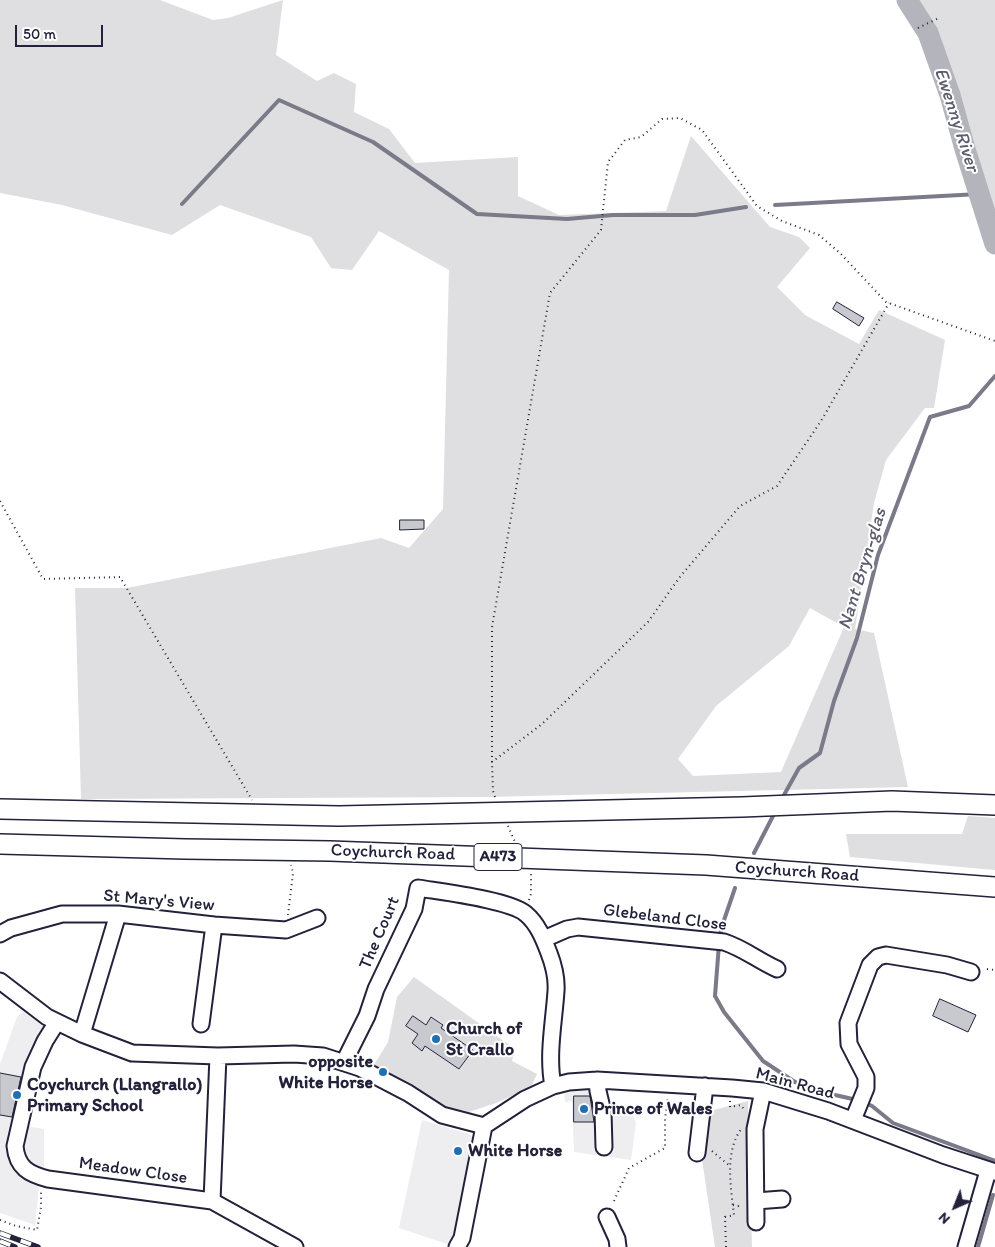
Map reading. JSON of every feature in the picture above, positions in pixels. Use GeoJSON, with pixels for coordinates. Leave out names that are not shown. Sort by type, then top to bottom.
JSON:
{"type":"FeatureCollection","features":[{"type":"Feature","properties":{"kind":"main road","name":"Coychurch Road"},"geometry":{"type":"LineString","coordinates":[[0,809],[339,816],[742,807],[892,801],[995,805]]}},
{"type":"Feature","properties":{"kind":"main road","name":"Coychurch Road"},"geometry":{"type":"LineString","coordinates":[[0,844],[287,850],[706,865],[995,887]]}},
{"type":"Feature","properties":{"kind":"street"},"geometry":{"type":"LineString","coordinates":[[0,849],[33,845]]}},
{"type":"Feature","properties":{"kind":"street","name":"The Court"},"geometry":{"type":"LineString","coordinates":[[344,1062],[367,1016],[376,989],[414,909],[418,888],[476,898],[525,913]]}},
{"type":"Feature","properties":{"kind":"street"},"geometry":{"type":"LineString","coordinates":[[457,1247],[462,1238],[484,1126],[524,1099],[553,1086],[550,1068],[557,987],[555,971],[544,939],[525,913]]}},
{"type":"Feature","properties":{"kind":"street","name":"St Mary's View"},"geometry":{"type":"LineString","coordinates":[[0,934],[11,928],[62,914],[118,914],[214,925],[286,930],[317,918]]}},
{"type":"Feature","properties":{"kind":"street"},"geometry":{"type":"LineString","coordinates":[[82,1034],[118,914]]}},
{"type":"Feature","properties":{"kind":"street"},"geometry":{"type":"LineString","coordinates":[[201,1024],[214,925]]}},
{"type":"Feature","properties":{"kind":"street","name":"Glebeland Close"},"geometry":{"type":"LineString","coordinates":[[544,939],[566,929],[578,927],[718,942],[736,946],[777,969]]}},
{"type":"Feature","properties":{"kind":"street"},"geometry":{"type":"LineString","coordinates":[[859,1108],[866,1088],[866,1076],[849,1044],[847,1034],[848,1023],[870,965],[878,957],[886,955],[947,965],[971,972]]}},
{"type":"Feature","properties":{"kind":"street"},"geometry":{"type":"LineString","coordinates":[[1,984],[47,1017],[82,1034],[132,1053],[218,1056],[294,1054],[323,1056],[360,1068],[408,1093],[442,1114],[484,1126]]}},
{"type":"Feature","properties":{"kind":"street","name":"Meadow Close"},"geometry":{"type":"LineString","coordinates":[[57,1022],[45,1041],[33,1067],[15,1146],[17,1160],[20,1164],[35,1175],[50,1179],[212,1201],[295,1247]]}},
{"type":"Feature","properties":{"kind":"street","name":"Meadow Close"},"geometry":{"type":"LineString","coordinates":[[212,1201],[218,1056]]}},
{"type":"Feature","properties":{"kind":"street"},"geometry":{"type":"LineString","coordinates":[[597,1080],[599,1097],[604,1112],[604,1147]]}},
{"type":"Feature","properties":{"kind":"street","name":"Main Road"},"geometry":{"type":"LineString","coordinates":[[553,1086],[568,1082],[597,1080],[705,1086],[763,1091],[859,1108],[937,1153],[992,1171]]}},
{"type":"Feature","properties":{"kind":"street"},"geometry":{"type":"LineString","coordinates":[[701,1150],[705,1086]]}},
{"type":"Feature","properties":{"kind":"street"},"geometry":{"type":"LineString","coordinates":[[756,1222],[751,1201],[755,1129],[763,1091]]}},
{"type":"Feature","properties":{"kind":"street"},"geometry":{"type":"LineString","coordinates":[[966,1247],[992,1171]]}},
{"type":"Feature","properties":{"kind":"street"},"geometry":{"type":"LineString","coordinates":[[751,1201],[782,1199]]}},
{"type":"Feature","properties":{"kind":"street"},"geometry":{"type":"LineString","coordinates":[[607,1217],[617,1239],[618,1247]]}},
{"type":"Feature","properties":{"kind":"path"},"geometry":{"type":"LineString","coordinates":[[918,28],[939,18]]}},
{"type":"Feature","properties":{"kind":"path"},"geometry":{"type":"LineString","coordinates":[[525,913],[531,894],[531,869],[523,858],[493,792],[492,627],[550,293],[600,230],[608,162],[625,140],[641,137],[662,119],[680,118],[702,130],[757,206],[782,221],[819,235],[840,253],[886,302],[995,341]]}},
{"type":"Feature","properties":{"kind":"path"},"geometry":{"type":"LineString","coordinates":[[492,762],[542,724],[648,622],[679,578],[740,506],[777,486],[821,421],[889,303]]}},
{"type":"Feature","properties":{"kind":"path"},"geometry":{"type":"LineString","coordinates":[[0,501],[43,579],[120,577],[251,797],[257,814]]}},
{"type":"Feature","properties":{"kind":"path"},"geometry":{"type":"LineString","coordinates":[[286,930],[293,873],[287,850]]}},
{"type":"Feature","properties":{"kind":"path"},"geometry":{"type":"LineString","coordinates":[[987,969],[995,970]]}},
{"type":"Feature","properties":{"kind":"path"},"geometry":{"type":"LineString","coordinates":[[614,1201],[629,1168],[666,1148],[665,1119],[669,1092]]}},
{"type":"Feature","properties":{"kind":"path"},"geometry":{"type":"LineString","coordinates":[[730,1096],[730,1107],[741,1105],[745,1110],[745,1115]]}},
{"type":"Feature","properties":{"kind":"path"},"geometry":{"type":"LineString","coordinates":[[726,1247],[725,1217],[734,1215],[730,1187],[732,1147],[736,1135],[743,1126]]}},
{"type":"Feature","properties":{"kind":"path"},"geometry":{"type":"LineString","coordinates":[[701,1150],[731,1168]]}},
{"type":"Feature","properties":{"kind":"path"},"geometry":{"type":"LineString","coordinates":[[0,1220],[36,1230],[41,1207],[42,1188],[47,1185],[50,1179]]}},
{"type":"Feature","properties":{"kind":"path"},"geometry":{"type":"LineString","coordinates":[[733,1205],[738,1206],[751,1201]]}},
{"type":"Feature","properties":{"kind":"shaded area"},"geometry":{"type":"Polygon","coordinates":[[[0,0],[160,0],[213,20],[228,18],[283,0],[276,55],[317,81],[334,73],[356,84],[354,112],[389,129],[415,163],[518,157],[518,196],[559,215],[666,211],[691,136],[770,227],[799,237],[810,248],[777,287],[805,315],[859,344],[879,310],[945,340],[934,408],[925,408],[886,460],[874,503],[855,629],[874,633],[908,787],[487,797],[81,799],[75,588],[127,588],[381,538],[409,548],[443,509],[449,270],[379,231],[352,270],[331,268],[311,237],[220,205],[172,235],[62,205],[0,193],[0,0]],[[810,608],[789,646],[716,706],[678,759],[693,776],[781,772],[844,627],[810,608]]]}},
{"type":"Feature","properties":{"kind":"shaded area"},"geometry":{"type":"Polygon","coordinates":[[[916,0],[995,0],[995,216],[939,38],[916,0]]]}},
{"type":"Feature","properties":{"kind":"shaded area"},"geometry":{"type":"Polygon","coordinates":[[[968,816],[995,818],[995,870],[850,857],[846,834],[962,834],[968,816]]]}},
{"type":"Feature","properties":{"kind":"shaded area"},"geometry":{"type":"Polygon","coordinates":[[[414,977],[515,1049],[512,1061],[537,1074],[531,1087],[496,1103],[469,1112],[437,1105],[374,1065],[388,1042],[397,997],[414,977]],[[413,1016],[406,1026],[418,1034],[412,1043],[422,1050],[425,1046],[460,1069],[473,1049],[441,1028],[443,1024],[432,1017],[426,1025],[413,1016]]]}},
{"type":"Feature","properties":{"kind":"shaded area","name":"Coychurch (Llangrallo) Primary School"},"geometry":{"type":"Polygon","coordinates":[[[23,1011],[45,1028],[26,1126],[44,1129],[44,1172],[46,1183],[39,1187],[35,1225],[0,1213],[0,1064],[17,1017],[23,1011]]]}},
{"type":"Feature","properties":{"kind":"shaded area"},"geometry":{"type":"Polygon","coordinates":[[[603,1087],[608,1109],[631,1111],[636,1123],[631,1160],[574,1152],[572,1101],[565,1102],[564,1094],[580,1089],[603,1087]]]}},
{"type":"Feature","properties":{"kind":"shaded area"},"geometry":{"type":"Polygon","coordinates":[[[748,1101],[752,1247],[715,1247],[700,1146],[706,1112],[748,1101]]]}},
{"type":"Feature","properties":{"kind":"shaded area"},"geometry":{"type":"Polygon","coordinates":[[[422,1120],[469,1134],[474,1138],[475,1149],[459,1230],[450,1245],[399,1228],[422,1120]]]}},
{"type":"Feature","properties":{"kind":"building"},"geometry":{"type":"Polygon","coordinates":[[[837,302],[864,318],[859,326],[833,309],[837,302]]]}},
{"type":"Feature","properties":{"kind":"building"},"geometry":{"type":"Polygon","coordinates":[[[400,520],[424,520],[424,529],[400,530],[400,520]]]}},
{"type":"Feature","properties":{"kind":"building"},"geometry":{"type":"Polygon","coordinates":[[[940,999],[976,1015],[968,1032],[933,1016],[940,999]]]}},
{"type":"Feature","properties":{"kind":"building","name":"Church of St Crallo"},"geometry":{"type":"Polygon","coordinates":[[[413,1016],[426,1025],[431,1017],[443,1025],[441,1028],[473,1050],[459,1069],[425,1046],[422,1051],[412,1043],[418,1034],[406,1026],[413,1016]]]}},
{"type":"Feature","properties":{"kind":"building"},"geometry":{"type":"Polygon","coordinates":[[[0,1073],[21,1077],[12,1117],[0,1115],[0,1073]]]}},
{"type":"Feature","properties":{"kind":"building","name":"Prince of Wales"},"geometry":{"type":"Polygon","coordinates":[[[574,1096],[590,1096],[594,1122],[574,1122],[574,1096]]]}},
{"type":"Feature","properties":{"kind":"waterway","name":"Ewenny River"},"geometry":{"type":"LineString","coordinates":[[907,0],[928,33],[950,95],[995,244]]}},
{"type":"Feature","properties":{"kind":"waterway"},"geometry":{"type":"LineString","coordinates":[[182,204],[279,100],[373,142],[477,214],[567,219],[613,215],[695,215],[746,207]]}},
{"type":"Feature","properties":{"kind":"waterway"},"geometry":{"type":"LineString","coordinates":[[775,205],[979,194]]}},
{"type":"Feature","properties":{"kind":"waterway","name":"Nant Bryn-glas"},"geometry":{"type":"LineString","coordinates":[[784,795],[799,768],[820,753],[834,701],[857,638],[878,555],[930,417],[969,406],[995,376]]}},
{"type":"Feature","properties":{"kind":"waterway","name":"Nant Bryn-glas"},"geometry":{"type":"LineString","coordinates":[[754,853],[773,816]]}},
{"type":"Feature","properties":{"kind":"waterway","name":"Nant Bryn-glas"},"geometry":{"type":"LineString","coordinates":[[720,938],[721,929],[735,888]]}},
{"type":"Feature","properties":{"kind":"waterway","name":"Nant Bryn-glas"},"geometry":{"type":"LineString","coordinates":[[719,944],[715,996],[724,1012],[763,1061],[795,1082],[857,1100]]}},
{"type":"Feature","properties":{"kind":"waterway","name":"Nant Bryn-glas"},"geometry":{"type":"LineString","coordinates":[[863,1102],[872,1106],[893,1123],[995,1161]]}},
{"type":"Feature","properties":{"kind":"waterway","name":"Nant Bryn-glas"},"geometry":{"type":"LineString","coordinates":[[978,1247],[993,1195]]}},
{"type":"Feature","properties":{"kind":"railway"},"geometry":{"type":"LineString","coordinates":[[0,1233],[38,1247]]}},
{"type":"Feature","properties":{"kind":"railway"},"geometry":{"type":"LineString","coordinates":[[0,1241],[15,1247]]}},
{"type":"Feature","properties":{"kind":"place","name":"Church of St Crallo"},"geometry":{"type":"Point","coordinates":[436,1039]}},
{"type":"Feature","properties":{"kind":"place","name":"opposite White Horse"},"geometry":{"type":"Point","coordinates":[383,1072]}},
{"type":"Feature","properties":{"kind":"place","name":"Coychurch (Llangrallo) Primary School"},"geometry":{"type":"Point","coordinates":[17,1095]}},
{"type":"Feature","properties":{"kind":"place","name":"Prince of Wales"},"geometry":{"type":"Point","coordinates":[584,1109]}},
{"type":"Feature","properties":{"kind":"place","name":"White Horse"},"geometry":{"type":"Point","coordinates":[458,1151]}}]}
